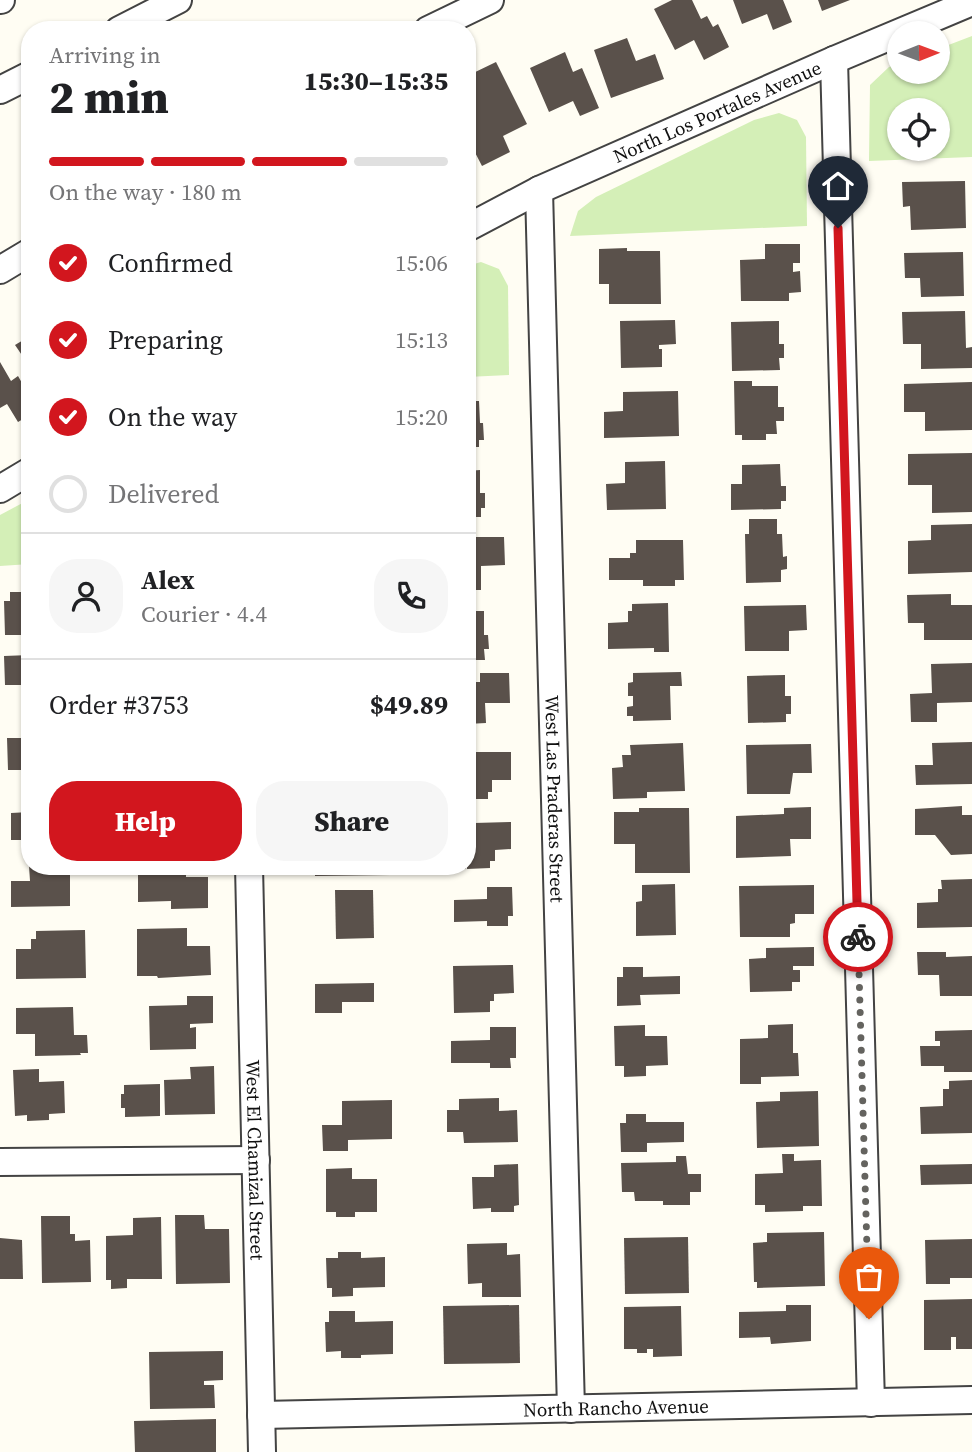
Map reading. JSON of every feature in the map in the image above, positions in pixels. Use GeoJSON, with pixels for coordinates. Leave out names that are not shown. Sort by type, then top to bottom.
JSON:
{"type":"FeatureCollection","features":[{"type":"Feature","properties":{"kind":"street"},"geometry":{"type":"LineString","coordinates":[[137,21],[178,0]]}},
{"type":"Feature","properties":{"kind":"street"},"geometry":{"type":"LineString","coordinates":[[447,21],[490,0]]}},
{"type":"Feature","properties":{"kind":"street","name":"North Los Portales Avenue"},"geometry":{"type":"LineString","coordinates":[[476,223],[539,190],[972,2]]}},
{"type":"Feature","properties":{"kind":"street"},"geometry":{"type":"LineString","coordinates":[[834,60],[871,1403]]}},
{"type":"Feature","properties":{"kind":"street"},"geometry":{"type":"LineString","coordinates":[[0,90],[21,80]]}},
{"type":"Feature","properties":{"kind":"street","name":"West Las Praderas Street"},"geometry":{"type":"LineString","coordinates":[[539,190],[571,1409]]}},
{"type":"Feature","properties":{"kind":"street"},"geometry":{"type":"LineString","coordinates":[[0,270],[21,257]]}},
{"type":"Feature","properties":{"kind":"street"},"geometry":{"type":"LineString","coordinates":[[0,489],[21,476]]}},
{"type":"Feature","properties":{"kind":"street","name":"West El Chamizal Street"},"geometry":{"type":"LineString","coordinates":[[249,875],[262,1452]]}},
{"type":"Feature","properties":{"kind":"street"},"geometry":{"type":"LineString","coordinates":[[0,1162],[256,1160]]}},
{"type":"Feature","properties":{"kind":"street","name":"North Rancho Avenue"},"geometry":{"type":"LineString","coordinates":[[261,1415],[972,1400]]}},
{"type":"Feature","properties":{"kind":"green space"},"geometry":{"type":"Polygon","coordinates":[[[972,36],[972,157],[950,158],[950,98],[887,98],[887,160],[869,161],[870,85],[887,69],[887,84],[950,84],[950,44],[972,36]]]}},
{"type":"Feature","properties":{"kind":"green space"},"geometry":{"type":"Polygon","coordinates":[[[779,113],[797,120],[806,137],[807,226],[570,236],[578,211],[596,197],[754,120],[779,113]]]}},
{"type":"Feature","properties":{"kind":"green space"},"geometry":{"type":"Polygon","coordinates":[[[481,262],[499,269],[508,286],[509,375],[476,377],[476,263],[481,262]]]}},
{"type":"Feature","properties":{"kind":"green space"},"geometry":{"type":"Polygon","coordinates":[[[21,504],[21,565],[0,566],[0,515],[21,504]]]}},
{"type":"Feature","properties":{"kind":"building"},"geometry":{"type":"Polygon","coordinates":[[[672,0],[692,0],[701,19],[707,16],[713,27],[718,24],[729,47],[704,60],[694,40],[675,50],[654,9],[672,0]]]}},
{"type":"Feature","properties":{"kind":"building"},"geometry":{"type":"Polygon","coordinates":[[[733,0],[783,0],[792,22],[773,30],[767,14],[742,24],[733,0]]]}},
{"type":"Feature","properties":{"kind":"building"},"geometry":{"type":"Polygon","coordinates":[[[818,0],[850,0],[822,11],[818,0]]]}},
{"type":"Feature","properties":{"kind":"building"},"geometry":{"type":"Polygon","coordinates":[[[627,38],[636,61],[655,54],[664,79],[611,98],[594,50],[627,38]]]}},
{"type":"Feature","properties":{"kind":"building"},"geometry":{"type":"Polygon","coordinates":[[[565,52],[573,72],[582,68],[599,108],[580,116],[573,101],[549,112],[530,68],[565,52]]]}},
{"type":"Feature","properties":{"kind":"building"},"geometry":{"type":"Polygon","coordinates":[[[496,62],[527,124],[503,136],[510,152],[482,166],[476,154],[476,72],[496,62]]]}},
{"type":"Feature","properties":{"kind":"building"},"geometry":{"type":"Polygon","coordinates":[[[965,181],[966,228],[911,230],[910,206],[903,207],[902,182],[965,181]]]}},
{"type":"Feature","properties":{"kind":"building"},"geometry":{"type":"Polygon","coordinates":[[[765,244],[800,244],[800,263],[793,263],[793,272],[800,271],[801,292],[789,293],[789,301],[741,301],[740,260],[765,259],[765,244]]]}},
{"type":"Feature","properties":{"kind":"building"},"geometry":{"type":"Polygon","coordinates":[[[627,248],[627,251],[660,251],[661,304],[609,304],[609,284],[599,284],[599,249],[627,248]]]}},
{"type":"Feature","properties":{"kind":"building"},"geometry":{"type":"Polygon","coordinates":[[[963,252],[964,296],[921,297],[920,278],[905,278],[904,253],[963,252]]]}},
{"type":"Feature","properties":{"kind":"building"},"geometry":{"type":"Polygon","coordinates":[[[965,311],[966,348],[972,347],[972,368],[921,369],[921,344],[903,344],[902,312],[965,311]]]}},
{"type":"Feature","properties":{"kind":"building"},"geometry":{"type":"Polygon","coordinates":[[[675,320],[676,344],[659,345],[659,349],[662,349],[662,367],[621,368],[620,321],[675,320]]]}},
{"type":"Feature","properties":{"kind":"building"},"geometry":{"type":"Polygon","coordinates":[[[779,321],[779,344],[784,344],[784,358],[779,358],[780,370],[732,371],[731,322],[779,321]]]}},
{"type":"Feature","properties":{"kind":"building"},"geometry":{"type":"Polygon","coordinates":[[[21,341],[21,354],[15,345],[21,341]]]}},
{"type":"Feature","properties":{"kind":"building"},"geometry":{"type":"Polygon","coordinates":[[[0,362],[11,381],[18,376],[21,381],[21,420],[18,422],[7,404],[0,408],[0,362]]]}},
{"type":"Feature","properties":{"kind":"building"},"geometry":{"type":"Polygon","coordinates":[[[734,381],[752,381],[752,386],[778,386],[778,407],[784,407],[784,421],[776,421],[777,434],[766,434],[766,440],[742,440],[742,435],[735,435],[734,381]]]}},
{"type":"Feature","properties":{"kind":"building"},"geometry":{"type":"Polygon","coordinates":[[[972,382],[972,430],[925,431],[925,412],[904,412],[904,384],[972,382]]]}},
{"type":"Feature","properties":{"kind":"building"},"geometry":{"type":"Polygon","coordinates":[[[678,391],[679,436],[604,438],[604,412],[623,411],[623,392],[678,391]]]}},
{"type":"Feature","properties":{"kind":"building"},"geometry":{"type":"Polygon","coordinates":[[[476,401],[479,401],[480,423],[483,423],[484,440],[479,440],[479,447],[476,447],[476,401]]]}},
{"type":"Feature","properties":{"kind":"building"},"geometry":{"type":"Polygon","coordinates":[[[972,453],[972,512],[932,513],[932,485],[908,485],[908,454],[972,453]]]}},
{"type":"Feature","properties":{"kind":"building"},"geometry":{"type":"Polygon","coordinates":[[[665,461],[666,509],[607,510],[606,484],[625,483],[625,462],[665,461]]]}},
{"type":"Feature","properties":{"kind":"building"},"geometry":{"type":"Polygon","coordinates":[[[780,464],[781,486],[786,486],[786,501],[781,501],[781,509],[731,510],[731,484],[742,484],[742,465],[780,464]]]}},
{"type":"Feature","properties":{"kind":"building"},"geometry":{"type":"Polygon","coordinates":[[[476,470],[480,470],[480,493],[485,493],[485,508],[481,508],[481,517],[476,517],[476,470]]]}},
{"type":"Feature","properties":{"kind":"building"},"geometry":{"type":"Polygon","coordinates":[[[749,519],[777,519],[777,534],[782,534],[783,557],[787,556],[787,569],[781,570],[781,582],[746,583],[745,534],[749,534],[749,519]]]}},
{"type":"Feature","properties":{"kind":"building"},"geometry":{"type":"Polygon","coordinates":[[[972,524],[972,572],[908,574],[908,541],[931,540],[931,525],[972,524]]]}},
{"type":"Feature","properties":{"kind":"building"},"geometry":{"type":"Polygon","coordinates":[[[476,537],[504,537],[505,565],[481,566],[481,590],[476,590],[476,537]]]}},
{"type":"Feature","properties":{"kind":"building"},"geometry":{"type":"Polygon","coordinates":[[[636,540],[683,540],[684,580],[675,580],[675,586],[643,586],[643,580],[609,580],[609,558],[630,558],[630,553],[636,553],[636,540]]]}},
{"type":"Feature","properties":{"kind":"building"},"geometry":{"type":"Polygon","coordinates":[[[10,592],[21,592],[21,635],[5,635],[4,601],[10,601],[10,592]]]}},
{"type":"Feature","properties":{"kind":"building"},"geometry":{"type":"Polygon","coordinates":[[[951,594],[951,605],[972,605],[972,640],[924,640],[924,623],[908,623],[907,595],[951,594]]]}},
{"type":"Feature","properties":{"kind":"building"},"geometry":{"type":"Polygon","coordinates":[[[668,603],[669,652],[654,652],[654,648],[608,649],[608,623],[628,622],[628,611],[632,611],[632,604],[668,603]]]}},
{"type":"Feature","properties":{"kind":"building"},"geometry":{"type":"Polygon","coordinates":[[[806,605],[807,630],[789,631],[789,651],[745,651],[744,606],[806,605]]]}},
{"type":"Feature","properties":{"kind":"building"},"geometry":{"type":"Polygon","coordinates":[[[476,611],[484,611],[484,635],[488,635],[489,649],[484,649],[485,660],[476,660],[476,611]]]}},
{"type":"Feature","properties":{"kind":"building"},"geometry":{"type":"Polygon","coordinates":[[[21,655],[21,685],[5,685],[4,656],[21,655]]]}},
{"type":"Feature","properties":{"kind":"building"},"geometry":{"type":"Polygon","coordinates":[[[972,663],[972,702],[937,703],[937,722],[911,722],[910,694],[932,693],[931,664],[972,663]]]}},
{"type":"Feature","properties":{"kind":"building"},"geometry":{"type":"Polygon","coordinates":[[[681,672],[682,686],[670,686],[671,720],[633,721],[633,716],[627,716],[627,707],[633,706],[633,696],[628,696],[628,683],[633,682],[633,673],[681,672]]]}},
{"type":"Feature","properties":{"kind":"building"},"geometry":{"type":"Polygon","coordinates":[[[480,673],[509,673],[510,703],[485,703],[486,723],[476,724],[476,682],[480,682],[480,673]]]}},
{"type":"Feature","properties":{"kind":"building"},"geometry":{"type":"Polygon","coordinates":[[[785,675],[785,696],[791,696],[791,714],[786,714],[786,722],[748,723],[747,676],[785,675]]]}},
{"type":"Feature","properties":{"kind":"building"},"geometry":{"type":"Polygon","coordinates":[[[7,738],[21,738],[21,770],[8,770],[7,738]]]}},
{"type":"Feature","properties":{"kind":"building"},"geometry":{"type":"Polygon","coordinates":[[[972,742],[972,784],[916,785],[915,765],[933,765],[932,743],[972,742]]]}},
{"type":"Feature","properties":{"kind":"building"},"geometry":{"type":"Polygon","coordinates":[[[683,743],[685,791],[647,792],[647,798],[613,799],[612,768],[623,767],[622,755],[631,755],[630,745],[683,743]]]}},
{"type":"Feature","properties":{"kind":"building"},"geometry":{"type":"Polygon","coordinates":[[[811,744],[812,773],[793,773],[790,794],[747,794],[746,745],[811,744]]]}},
{"type":"Feature","properties":{"kind":"building"},"geometry":{"type":"Polygon","coordinates":[[[476,752],[511,752],[511,780],[492,780],[492,792],[488,792],[488,799],[476,799],[476,752]]]}},
{"type":"Feature","properties":{"kind":"building"},"geometry":{"type":"Polygon","coordinates":[[[962,806],[962,815],[972,815],[972,854],[951,855],[935,835],[915,835],[915,809],[962,806]]]}},
{"type":"Feature","properties":{"kind":"building"},"geometry":{"type":"Polygon","coordinates":[[[811,807],[811,839],[790,839],[791,856],[736,858],[736,816],[784,814],[784,808],[811,807]]]}},
{"type":"Feature","properties":{"kind":"building"},"geometry":{"type":"Polygon","coordinates":[[[639,808],[689,808],[690,873],[635,873],[635,844],[614,844],[614,812],[639,812],[639,808]]]}},
{"type":"Feature","properties":{"kind":"building"},"geometry":{"type":"Polygon","coordinates":[[[21,812],[21,840],[11,840],[11,813],[21,812]]]}},
{"type":"Feature","properties":{"kind":"building"},"geometry":{"type":"Polygon","coordinates":[[[511,822],[511,849],[495,850],[495,861],[490,861],[490,868],[476,869],[476,823],[511,822]]]}},
{"type":"Feature","properties":{"kind":"building"},"geometry":{"type":"Polygon","coordinates":[[[30,875],[70,875],[70,906],[11,907],[11,881],[30,881],[30,875]]]}},
{"type":"Feature","properties":{"kind":"building"},"geometry":{"type":"Polygon","coordinates":[[[138,875],[208,877],[208,908],[171,909],[171,901],[138,902],[138,875]]]}},
{"type":"Feature","properties":{"kind":"building"},"geometry":{"type":"Polygon","coordinates":[[[315,875],[390,875],[315,876],[315,875]]]}},
{"type":"Feature","properties":{"kind":"building"},"geometry":{"type":"Polygon","coordinates":[[[972,879],[972,927],[917,928],[917,903],[938,902],[938,889],[942,889],[941,880],[972,879]]]}},
{"type":"Feature","properties":{"kind":"building"},"geometry":{"type":"Polygon","coordinates":[[[675,884],[676,935],[636,936],[636,902],[642,901],[642,885],[675,884]]]}},
{"type":"Feature","properties":{"kind":"building"},"geometry":{"type":"Polygon","coordinates":[[[814,885],[814,914],[795,914],[795,923],[790,924],[790,937],[740,937],[739,886],[814,885]]]}},
{"type":"Feature","properties":{"kind":"building"},"geometry":{"type":"Polygon","coordinates":[[[487,887],[512,887],[513,916],[508,916],[508,926],[487,926],[487,921],[454,922],[454,900],[487,899],[487,887]]]}},
{"type":"Feature","properties":{"kind":"building"},"geometry":{"type":"Polygon","coordinates":[[[335,890],[373,890],[374,938],[336,939],[335,890]]]}},
{"type":"Feature","properties":{"kind":"building"},"geometry":{"type":"Polygon","coordinates":[[[187,928],[187,946],[210,946],[211,975],[158,978],[137,976],[137,929],[187,928]]]}},
{"type":"Feature","properties":{"kind":"building"},"geometry":{"type":"Polygon","coordinates":[[[85,930],[86,978],[16,979],[16,949],[31,949],[31,939],[36,939],[36,931],[85,930]]]}},
{"type":"Feature","properties":{"kind":"building"},"geometry":{"type":"Polygon","coordinates":[[[814,947],[814,966],[793,966],[793,970],[800,970],[800,982],[792,982],[792,991],[750,992],[749,959],[766,958],[766,948],[814,947]]]}},
{"type":"Feature","properties":{"kind":"building"},"geometry":{"type":"Polygon","coordinates":[[[917,952],[946,952],[946,957],[972,956],[972,996],[940,996],[939,975],[918,975],[917,952]]]}},
{"type":"Feature","properties":{"kind":"building"},"geometry":{"type":"Polygon","coordinates":[[[513,965],[514,993],[494,994],[494,1001],[490,1001],[490,1012],[454,1013],[453,966],[513,965]]]}},
{"type":"Feature","properties":{"kind":"building"},"geometry":{"type":"Polygon","coordinates":[[[623,967],[643,967],[643,977],[680,976],[680,994],[640,995],[641,1005],[617,1006],[617,977],[623,977],[623,967]]]}},
{"type":"Feature","properties":{"kind":"building"},"geometry":{"type":"Polygon","coordinates":[[[374,983],[374,1002],[342,1002],[342,1013],[315,1013],[315,984],[374,983]]]}},
{"type":"Feature","properties":{"kind":"building"},"geometry":{"type":"Polygon","coordinates":[[[187,996],[213,996],[213,1023],[190,1024],[190,1028],[196,1027],[196,1049],[150,1050],[149,1006],[187,1005],[187,996]]]}},
{"type":"Feature","properties":{"kind":"building"},"geometry":{"type":"Polygon","coordinates":[[[73,1007],[74,1035],[87,1035],[88,1053],[35,1056],[35,1034],[16,1034],[16,1008],[73,1007]]]}},
{"type":"Feature","properties":{"kind":"building"},"geometry":{"type":"Polygon","coordinates":[[[793,1024],[793,1053],[798,1053],[799,1076],[761,1077],[761,1084],[740,1084],[740,1039],[768,1038],[768,1025],[793,1024]]]}},
{"type":"Feature","properties":{"kind":"building"},"geometry":{"type":"Polygon","coordinates":[[[645,1025],[645,1036],[667,1036],[668,1065],[646,1066],[646,1076],[624,1077],[624,1066],[615,1066],[614,1026],[645,1025]]]}},
{"type":"Feature","properties":{"kind":"building"},"geometry":{"type":"Polygon","coordinates":[[[490,1027],[516,1027],[516,1058],[510,1058],[511,1068],[490,1068],[490,1063],[451,1063],[451,1041],[490,1040],[490,1027]]]}},
{"type":"Feature","properties":{"kind":"building"},"geometry":{"type":"Polygon","coordinates":[[[972,1030],[972,1072],[944,1072],[944,1066],[921,1066],[920,1046],[940,1046],[940,1041],[935,1041],[935,1031],[972,1030]]]}},
{"type":"Feature","properties":{"kind":"building"},"geometry":{"type":"Polygon","coordinates":[[[214,1066],[215,1114],[165,1115],[164,1080],[191,1079],[190,1067],[214,1066]]]}},
{"type":"Feature","properties":{"kind":"building"},"geometry":{"type":"Polygon","coordinates":[[[39,1069],[39,1082],[64,1081],[65,1113],[49,1114],[49,1120],[27,1121],[27,1115],[15,1116],[13,1070],[39,1069]]]}},
{"type":"Feature","properties":{"kind":"building"},"geometry":{"type":"Polygon","coordinates":[[[972,1080],[972,1133],[921,1134],[920,1107],[943,1106],[943,1089],[949,1089],[949,1081],[972,1080]]]}},
{"type":"Feature","properties":{"kind":"building"},"geometry":{"type":"Polygon","coordinates":[[[160,1084],[160,1116],[125,1117],[125,1108],[121,1108],[124,1085],[160,1084]]]}},
{"type":"Feature","properties":{"kind":"building"},"geometry":{"type":"Polygon","coordinates":[[[818,1091],[819,1146],[757,1148],[756,1102],[780,1101],[780,1092],[818,1091]]]}},
{"type":"Feature","properties":{"kind":"building"},"geometry":{"type":"Polygon","coordinates":[[[499,1098],[499,1111],[517,1110],[518,1142],[464,1143],[463,1132],[447,1132],[447,1110],[459,1110],[459,1099],[499,1098]]]}},
{"type":"Feature","properties":{"kind":"building"},"geometry":{"type":"Polygon","coordinates":[[[392,1100],[392,1139],[348,1140],[348,1151],[323,1151],[322,1125],[342,1125],[342,1101],[392,1100]]]}},
{"type":"Feature","properties":{"kind":"building"},"geometry":{"type":"Polygon","coordinates":[[[626,1114],[646,1114],[646,1122],[684,1122],[684,1142],[647,1143],[647,1152],[621,1152],[620,1123],[626,1123],[626,1114]]]}},
{"type":"Feature","properties":{"kind":"building"},"geometry":{"type":"Polygon","coordinates":[[[782,1154],[794,1154],[794,1161],[821,1160],[822,1206],[803,1206],[803,1211],[765,1212],[765,1205],[755,1205],[755,1174],[783,1173],[782,1154]]]}},
{"type":"Feature","properties":{"kind":"building"},"geometry":{"type":"Polygon","coordinates":[[[676,1156],[686,1156],[688,1174],[701,1174],[701,1192],[690,1192],[690,1205],[635,1201],[634,1192],[622,1192],[621,1163],[676,1162],[676,1156]]]}},
{"type":"Feature","properties":{"kind":"building"},"geometry":{"type":"Polygon","coordinates":[[[518,1164],[519,1205],[514,1206],[514,1212],[491,1212],[491,1208],[473,1209],[472,1177],[494,1177],[494,1165],[518,1164]]]}},
{"type":"Feature","properties":{"kind":"building"},"geometry":{"type":"Polygon","coordinates":[[[972,1164],[972,1184],[921,1185],[920,1165],[972,1164]]]}},
{"type":"Feature","properties":{"kind":"building"},"geometry":{"type":"Polygon","coordinates":[[[352,1168],[352,1179],[377,1179],[377,1212],[355,1212],[355,1217],[336,1217],[336,1212],[326,1212],[326,1169],[352,1168]]]}},
{"type":"Feature","properties":{"kind":"building"},"geometry":{"type":"Polygon","coordinates":[[[175,1215],[204,1215],[205,1229],[229,1229],[230,1283],[176,1284],[175,1215]]]}},
{"type":"Feature","properties":{"kind":"building"},"geometry":{"type":"Polygon","coordinates":[[[41,1216],[70,1216],[70,1234],[75,1234],[75,1241],[90,1240],[91,1282],[42,1283],[41,1216]]]}},
{"type":"Feature","properties":{"kind":"building"},"geometry":{"type":"Polygon","coordinates":[[[161,1217],[162,1279],[127,1279],[127,1288],[111,1289],[111,1280],[106,1280],[106,1236],[133,1235],[133,1218],[161,1217]]]}},
{"type":"Feature","properties":{"kind":"building"},"geometry":{"type":"Polygon","coordinates":[[[824,1232],[825,1286],[757,1288],[757,1282],[754,1282],[753,1243],[767,1242],[767,1233],[824,1232]]]}},
{"type":"Feature","properties":{"kind":"building"},"geometry":{"type":"Polygon","coordinates":[[[688,1237],[689,1293],[625,1294],[624,1238],[688,1237]]]}},
{"type":"Feature","properties":{"kind":"building"},"geometry":{"type":"Polygon","coordinates":[[[0,1238],[22,1240],[23,1279],[0,1279],[0,1238]]]}},
{"type":"Feature","properties":{"kind":"building"},"geometry":{"type":"Polygon","coordinates":[[[972,1239],[972,1278],[950,1278],[950,1284],[926,1284],[925,1240],[972,1239]]]}},
{"type":"Feature","properties":{"kind":"building"},"geometry":{"type":"Polygon","coordinates":[[[507,1243],[507,1255],[520,1254],[521,1297],[482,1297],[482,1283],[468,1284],[467,1244],[507,1243]]]}},
{"type":"Feature","properties":{"kind":"building"},"geometry":{"type":"Polygon","coordinates":[[[338,1252],[361,1252],[361,1258],[385,1257],[385,1287],[353,1288],[353,1296],[332,1297],[332,1288],[327,1288],[326,1258],[338,1258],[338,1252]]]}},
{"type":"Feature","properties":{"kind":"building"},"geometry":{"type":"Polygon","coordinates":[[[972,1299],[972,1349],[956,1349],[956,1337],[951,1337],[951,1350],[924,1350],[924,1300],[972,1299]]]}},
{"type":"Feature","properties":{"kind":"building"},"geometry":{"type":"Polygon","coordinates":[[[519,1305],[520,1363],[444,1364],[443,1306],[519,1305]]]}},
{"type":"Feature","properties":{"kind":"building"},"geometry":{"type":"Polygon","coordinates":[[[786,1305],[811,1305],[811,1341],[771,1344],[770,1337],[739,1338],[739,1312],[786,1311],[786,1305]]]}},
{"type":"Feature","properties":{"kind":"building"},"geometry":{"type":"Polygon","coordinates":[[[681,1306],[682,1356],[653,1357],[653,1349],[647,1349],[647,1353],[637,1353],[637,1349],[624,1349],[624,1307],[681,1306]]]}},
{"type":"Feature","properties":{"kind":"building"},"geometry":{"type":"Polygon","coordinates":[[[329,1311],[355,1311],[355,1322],[393,1321],[393,1354],[341,1358],[341,1351],[326,1352],[325,1322],[329,1322],[329,1311]]]}},
{"type":"Feature","properties":{"kind":"building"},"geometry":{"type":"Polygon","coordinates":[[[223,1351],[223,1380],[204,1381],[204,1385],[214,1385],[215,1408],[150,1409],[149,1352],[223,1351]]]}},
{"type":"Feature","properties":{"kind":"building"},"geometry":{"type":"Polygon","coordinates":[[[216,1419],[216,1452],[135,1452],[134,1421],[216,1419]]]}},
{"type":"Feature","properties":{"kind":"way so far"},"geometry":{"type":"LineString","coordinates":[[858,937],[869,1319]]}},
{"type":"Feature","properties":{"kind":"route"},"geometry":{"type":"LineString","coordinates":[[838,228],[858,937]]}}]}
